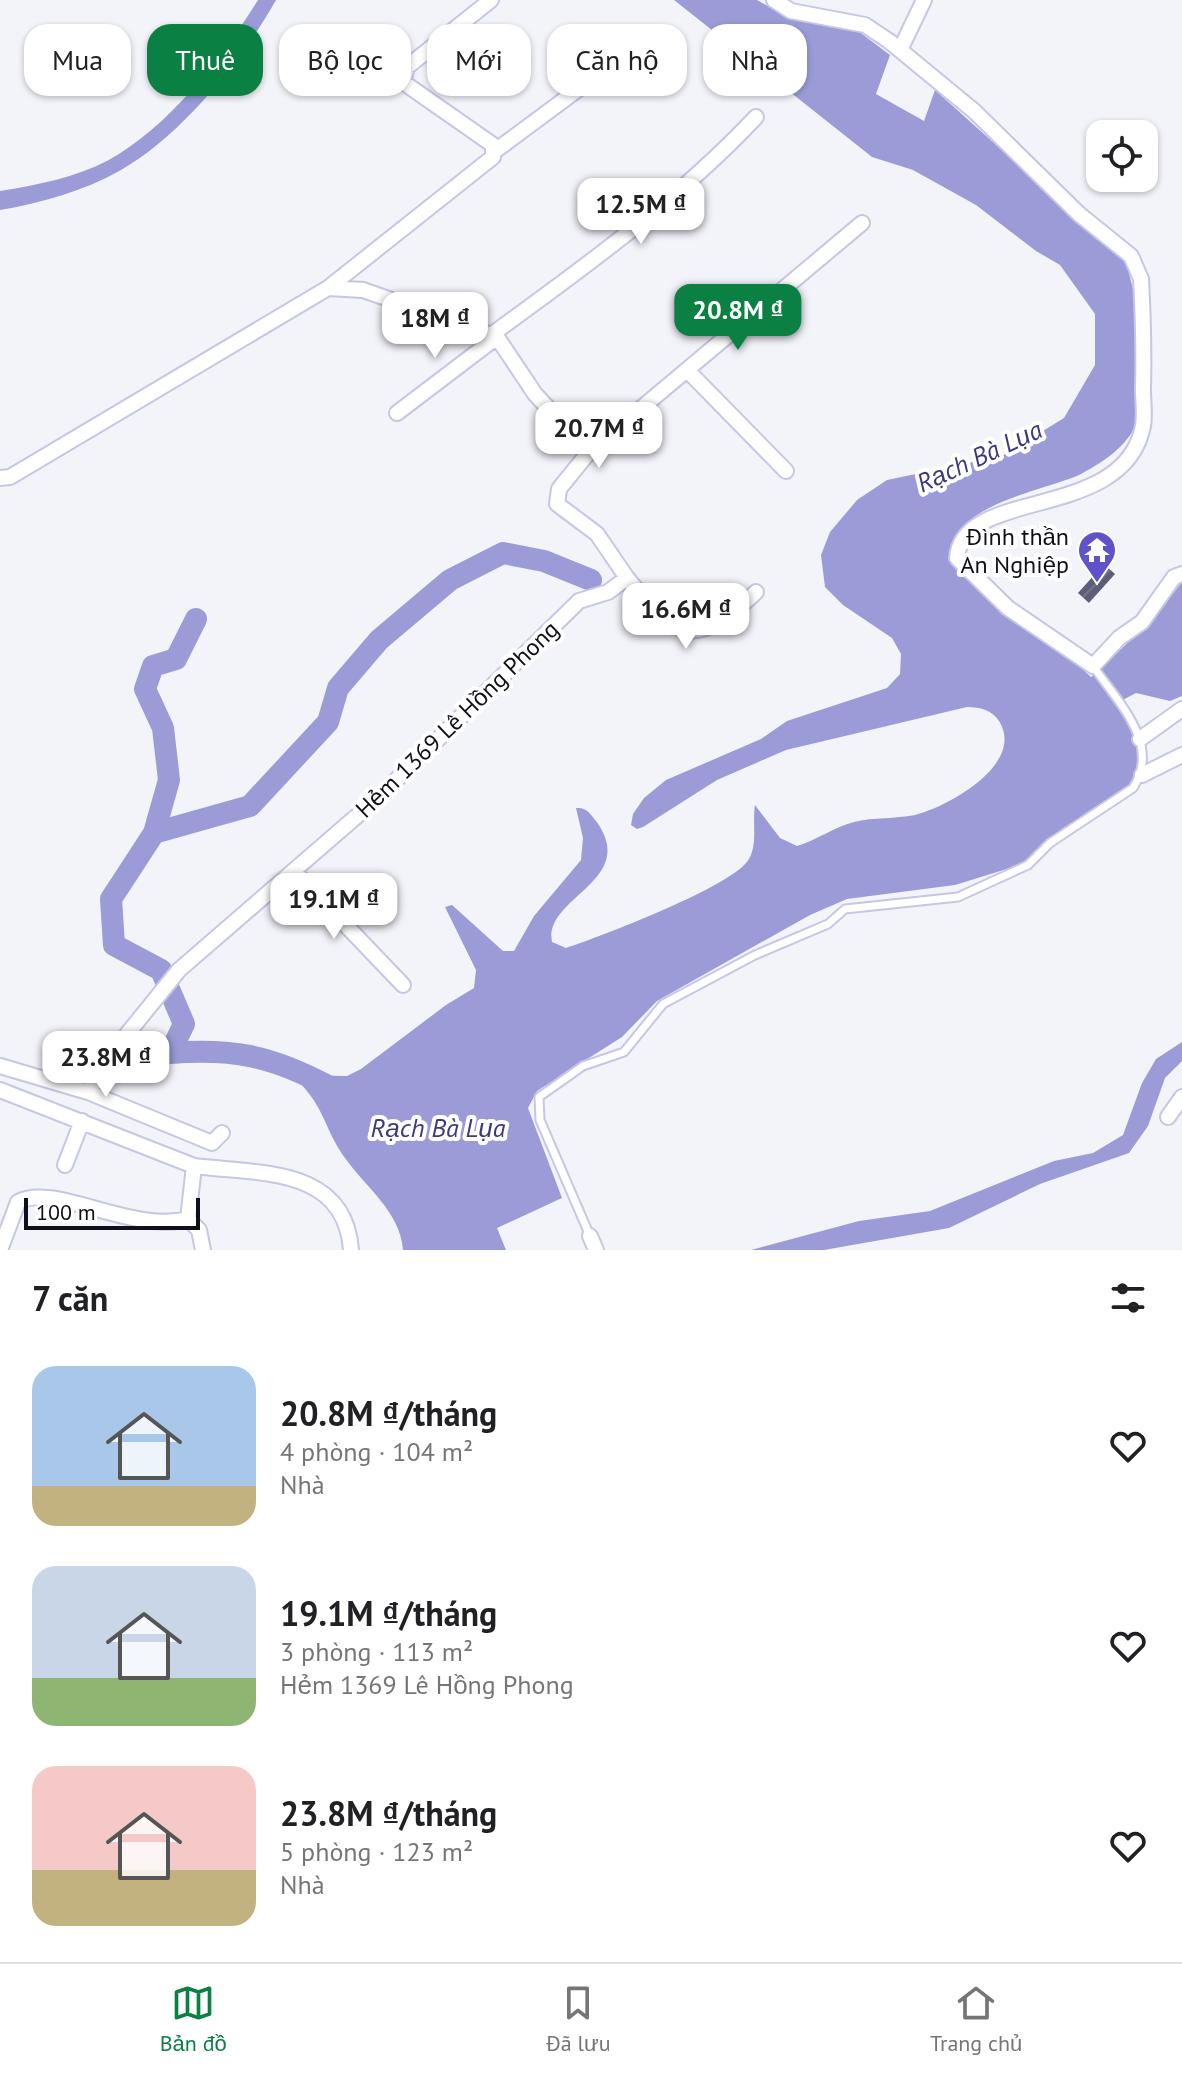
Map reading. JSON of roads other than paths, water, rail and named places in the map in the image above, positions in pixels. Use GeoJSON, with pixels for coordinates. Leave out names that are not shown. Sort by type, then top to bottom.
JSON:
{"type":"FeatureCollection","features":[{"type":"Feature","properties":{"kind":"street"},"geometry":{"type":"LineString","coordinates":[[491,0],[407,67],[402,75],[403,82],[493,145],[495,151]]}},
{"type":"Feature","properties":{"kind":"street"},"geometry":{"type":"LineString","coordinates":[[774,0],[791,11],[865,25],[900,50],[974,111],[1079,214],[1131,256],[1141,279],[1143,426],[1131,452],[1106,480],[1063,498],[1011,508],[965,535],[957,548],[957,558],[1008,608],[1094,668],[1119,638],[1142,622],[1174,577],[1182,574]]}},
{"type":"Feature","properties":{"kind":"street"},"geometry":{"type":"LineString","coordinates":[[900,50],[924,0]]}},
{"type":"Feature","properties":{"kind":"street"},"geometry":{"type":"LineString","coordinates":[[0,478],[10,477],[328,288],[487,163],[495,151],[569,96]]}},
{"type":"Feature","properties":{"kind":"street"},"geometry":{"type":"LineString","coordinates":[[397,413],[600,256],[726,149],[756,117]]}},
{"type":"Feature","properties":{"kind":"street"},"geometry":{"type":"LineString","coordinates":[[756,592],[731,615],[707,629],[690,632],[667,621],[627,578],[597,534],[557,504],[559,489],[589,452],[862,223]]}},
{"type":"Feature","properties":{"kind":"street"},"geometry":{"type":"LineString","coordinates":[[328,288],[363,290],[494,336],[535,394],[589,452]]}},
{"type":"Feature","properties":{"kind":"street"},"geometry":{"type":"LineString","coordinates":[[687,370],[786,471]]}},
{"type":"Feature","properties":{"kind":"street","name":"Hẻm 1369 Lê Hồng Phong"},"geometry":{"type":"LineString","coordinates":[[88,1092],[179,970],[380,796],[579,601],[608,592],[627,578]]}},
{"type":"Feature","properties":{"kind":"street"},"geometry":{"type":"LineString","coordinates":[[1140,736],[1182,709]]}},
{"type":"Feature","properties":{"kind":"street"},"geometry":{"type":"LineString","coordinates":[[1142,775],[1182,755]]}},
{"type":"Feature","properties":{"kind":"street"},"geometry":{"type":"LineString","coordinates":[[294,871],[403,985]]}},
{"type":"Feature","properties":{"kind":"street"},"geometry":{"type":"LineString","coordinates":[[0,1066],[88,1092],[212,1143],[222,1133]]}},
{"type":"Feature","properties":{"kind":"street"},"geometry":{"type":"LineString","coordinates":[[0,1090],[194,1166],[298,1179],[316,1186],[344,1213],[351,1250]]}},
{"type":"Feature","properties":{"kind":"street"},"geometry":{"type":"LineString","coordinates":[[1168,1117],[1182,1097]]}},
{"type":"Feature","properties":{"kind":"street"},"geometry":{"type":"LineString","coordinates":[[65,1165],[82,1121]]}},
{"type":"Feature","properties":{"kind":"street"},"geometry":{"type":"LineString","coordinates":[[188,1219],[194,1166]]}},
{"type":"Feature","properties":{"kind":"street"},"geometry":{"type":"LineString","coordinates":[[0,1250],[18,1202],[26,1197],[57,1199],[125,1219],[167,1225],[188,1219]]}},
{"type":"Feature","properties":{"kind":"street"},"geometry":{"type":"LineString","coordinates":[[188,1219],[199,1230],[203,1250]]}},
{"type":"Feature","properties":{"kind":"lane"},"geometry":{"type":"LineString","coordinates":[[593,1243],[540,1120],[539,1097],[583,1066],[624,1052],[663,1004],[794,936],[828,924],[845,909],[943,901],[1028,865],[1050,843],[1133,788],[1142,775],[1144,755],[1140,736],[1094,668]]}},
{"type":"Feature","properties":{"kind":"water"},"geometry":{"type":"Polygon","coordinates":[[[258,0],[276,0],[261,24],[242,24],[258,0]]]}},
{"type":"Feature","properties":{"kind":"water","name":"Rạch Bà Lụa"},"geometry":{"type":"Polygon","coordinates":[[[674,0],[757,0],[778,12],[854,28],[890,55],[876,94],[924,121],[935,90],[1126,262],[1138,308],[1140,416],[1136,426],[1116,450],[1091,469],[1019,495],[974,517],[960,531],[954,549],[960,570],[967,579],[1091,677],[1150,622],[1182,582],[1182,696],[1170,701],[1136,693],[1115,704],[1137,735],[1142,759],[1132,787],[1026,863],[955,885],[847,899],[810,915],[657,1001],[622,1037],[537,1091],[528,1108],[562,1198],[497,1228],[506,1250],[403,1250],[396,1223],[345,1158],[314,1100],[297,1080],[298,1075],[347,1076],[361,1069],[446,1005],[474,988],[476,970],[445,907],[452,905],[503,951],[514,951],[534,916],[581,860],[583,838],[576,808],[585,810],[596,821],[606,842],[606,859],[599,874],[561,913],[553,926],[552,942],[566,948],[664,910],[719,883],[738,870],[752,853],[755,805],[780,838],[797,846],[854,822],[915,815],[945,803],[979,781],[993,768],[1002,753],[1004,737],[999,721],[989,712],[967,707],[786,750],[717,780],[643,827],[637,829],[631,825],[633,814],[644,798],[666,780],[761,739],[787,721],[887,688],[900,674],[901,654],[892,638],[843,605],[825,587],[821,555],[830,532],[857,500],[887,480],[1002,456],[1064,418],[1095,365],[1095,314],[1060,265],[1036,251],[976,205],[913,170],[872,157],[795,96],[807,96],[807,24],[704,24],[674,0]]]}},
{"type":"Feature","properties":{"kind":"water"},"geometry":{"type":"Polygon","coordinates":[[[186,96],[207,96],[166,137],[121,170],[47,200],[0,210],[0,191],[55,180],[107,161],[130,147],[186,96]]]}},
{"type":"Feature","properties":{"kind":"water"},"geometry":{"type":"Polygon","coordinates":[[[1182,1042],[1182,1061],[1165,1078],[1148,1126],[1129,1153],[1040,1184],[949,1228],[824,1250],[751,1250],[859,1221],[930,1211],[1054,1161],[1093,1153],[1123,1135],[1142,1083],[1156,1059],[1182,1042]]]}},
{"type":"Feature","properties":{"kind":"waterway"},"geometry":{"type":"LineString","coordinates":[[154,833],[250,806],[328,722],[338,688],[379,640],[450,580],[503,553],[544,561],[591,580]]}},
{"type":"Feature","properties":{"kind":"waterway"},"geometry":{"type":"LineString","coordinates":[[196,619],[176,659],[153,666],[145,689],[163,728],[169,780],[154,833],[111,899],[114,945],[161,970],[184,1024],[170,1053],[213,1052],[252,1056],[289,1067],[328,1086]]}},
{"type":"Feature","properties":{"kind":"place","name":"Đình thần An Nghiệp"},"geometry":{"type":"Point","coordinates":[1097,584]}}]}
